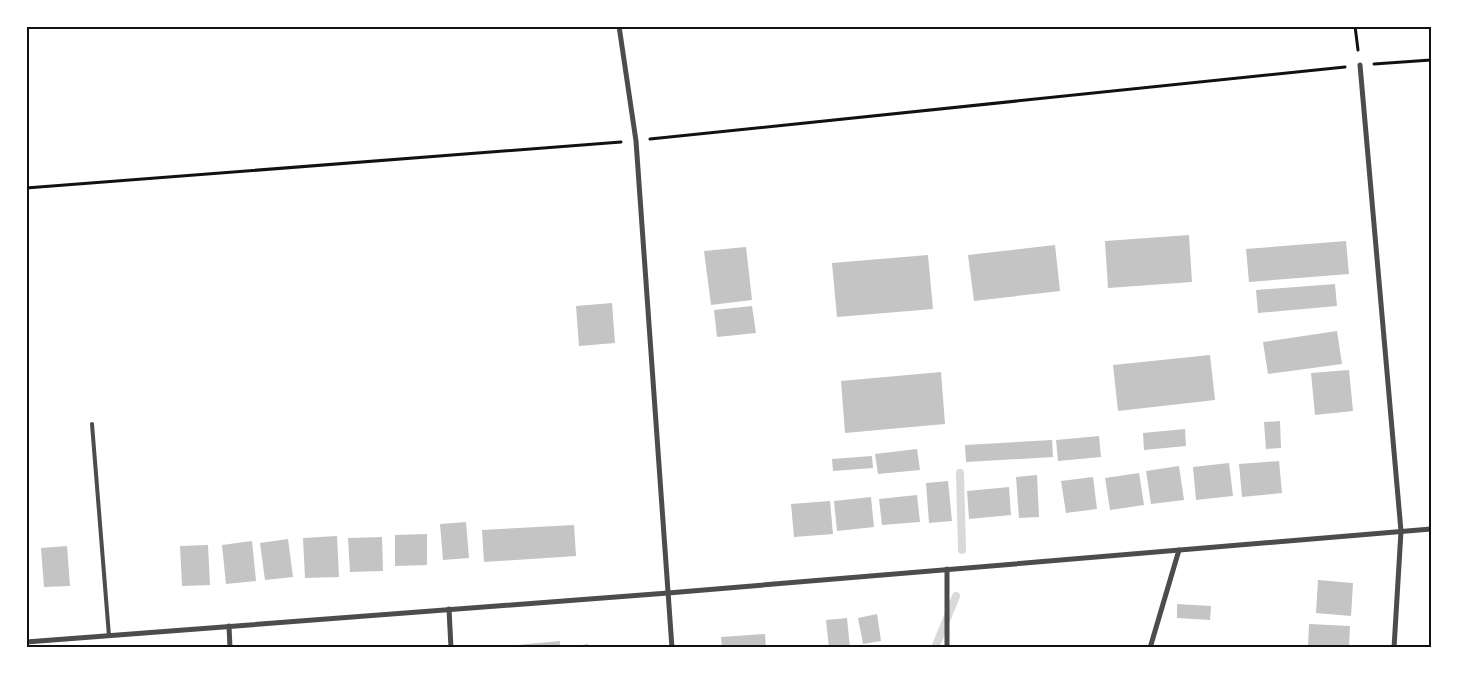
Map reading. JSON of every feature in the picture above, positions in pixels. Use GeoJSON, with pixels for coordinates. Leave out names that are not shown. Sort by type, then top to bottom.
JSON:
{"type":"FeatureCollection","features":[{"type":"Feature","properties":{"kind":"street"},"geometry":{"type":"LineString","coordinates":[[619,26],[636,141],[672,648]]}},
{"type":"Feature","properties":{"kind":"street"},"geometry":{"type":"LineString","coordinates":[[1360,65],[1401,531],[1394,648]]}},
{"type":"Feature","properties":{"kind":"street"},"geometry":{"type":"LineString","coordinates":[[26,642],[668,593],[1431,529]]}},
{"type":"Feature","properties":{"kind":"street"},"geometry":{"type":"LineString","coordinates":[[1150,648],[1179,550]]}},
{"type":"Feature","properties":{"kind":"street"},"geometry":{"type":"LineString","coordinates":[[947,569],[947,648]]}},
{"type":"Feature","properties":{"kind":"street"},"geometry":{"type":"LineString","coordinates":[[449,609],[451,648]]}},
{"type":"Feature","properties":{"kind":"street"},"geometry":{"type":"LineString","coordinates":[[229,626],[230,648]]}},
{"type":"Feature","properties":{"kind":"lane"},"geometry":{"type":"LineString","coordinates":[[92,424],[109,636]]}},
{"type":"Feature","properties":{"kind":"path"},"geometry":{"type":"LineString","coordinates":[[1355,26],[1360,65]]}},
{"type":"Feature","properties":{"kind":"path"},"geometry":{"type":"LineString","coordinates":[[26,188],[636,141],[1360,65],[1431,60]]}},
{"type":"Feature","properties":{"kind":"building"},"geometry":{"type":"Polygon","coordinates":[[[1189,235],[1192,282],[1108,288],[1105,241],[1189,235]]]}},
{"type":"Feature","properties":{"kind":"building"},"geometry":{"type":"Polygon","coordinates":[[[1346,241],[1349,274],[1249,282],[1246,249],[1346,241]]]}},
{"type":"Feature","properties":{"kind":"building"},"geometry":{"type":"Polygon","coordinates":[[[1055,245],[1060,291],[974,301],[968,255],[1055,245]]]}},
{"type":"Feature","properties":{"kind":"building"},"geometry":{"type":"Polygon","coordinates":[[[746,247],[752,300],[711,305],[704,251],[746,247]]]}},
{"type":"Feature","properties":{"kind":"building"},"geometry":{"type":"Polygon","coordinates":[[[928,255],[933,309],[837,317],[832,263],[928,255]]]}},
{"type":"Feature","properties":{"kind":"building"},"geometry":{"type":"Polygon","coordinates":[[[1335,284],[1337,306],[1258,313],[1256,290],[1335,284]]]}},
{"type":"Feature","properties":{"kind":"building"},"geometry":{"type":"Polygon","coordinates":[[[612,303],[615,343],[579,346],[576,306],[612,303]]]}},
{"type":"Feature","properties":{"kind":"building"},"geometry":{"type":"Polygon","coordinates":[[[752,306],[756,333],[717,337],[714,310],[752,306]]]}},
{"type":"Feature","properties":{"kind":"building"},"geometry":{"type":"Polygon","coordinates":[[[1337,331],[1342,364],[1268,374],[1263,342],[1337,331]]]}},
{"type":"Feature","properties":{"kind":"building"},"geometry":{"type":"Polygon","coordinates":[[[1210,355],[1215,400],[1118,411],[1113,365],[1210,355]]]}},
{"type":"Feature","properties":{"kind":"building"},"geometry":{"type":"Polygon","coordinates":[[[1349,370],[1353,411],[1315,415],[1311,373],[1349,370]]]}},
{"type":"Feature","properties":{"kind":"building"},"geometry":{"type":"Polygon","coordinates":[[[941,372],[945,424],[845,433],[841,381],[941,372]]]}},
{"type":"Feature","properties":{"kind":"building"},"geometry":{"type":"Polygon","coordinates":[[[1280,421],[1281,448],[1266,449],[1264,422],[1280,421]]]}},
{"type":"Feature","properties":{"kind":"building"},"geometry":{"type":"Polygon","coordinates":[[[1185,429],[1186,446],[1144,450],[1143,433],[1185,429]]]}},
{"type":"Feature","properties":{"kind":"building"},"geometry":{"type":"Polygon","coordinates":[[[1099,436],[1101,457],[1058,461],[1056,440],[1099,436]]]}},
{"type":"Feature","properties":{"kind":"building"},"geometry":{"type":"Polygon","coordinates":[[[1052,440],[1053,457],[966,462],[965,445],[1052,440]]]}},
{"type":"Feature","properties":{"kind":"building"},"geometry":{"type":"Polygon","coordinates":[[[917,449],[920,470],[878,474],[875,454],[917,449]]]}},
{"type":"Feature","properties":{"kind":"building"},"geometry":{"type":"Polygon","coordinates":[[[872,456],[873,468],[833,471],[832,459],[872,456]]]}},
{"type":"Feature","properties":{"kind":"building"},"geometry":{"type":"Polygon","coordinates":[[[1279,461],[1282,493],[1242,497],[1239,464],[1279,461]]]}},
{"type":"Feature","properties":{"kind":"building"},"geometry":{"type":"Polygon","coordinates":[[[1229,463],[1233,496],[1196,500],[1193,467],[1229,463]]]}},
{"type":"Feature","properties":{"kind":"building"},"geometry":{"type":"Polygon","coordinates":[[[1179,466],[1184,500],[1151,504],[1146,471],[1179,466]]]}},
{"type":"Feature","properties":{"kind":"building"},"geometry":{"type":"Polygon","coordinates":[[[1139,473],[1144,505],[1110,510],[1105,478],[1139,473]]]}},
{"type":"Feature","properties":{"kind":"building"},"geometry":{"type":"Polygon","coordinates":[[[1037,475],[1039,517],[1019,518],[1016,477],[1037,475]]]}},
{"type":"Feature","properties":{"kind":"building"},"geometry":{"type":"Polygon","coordinates":[[[1093,477],[1097,509],[1066,513],[1061,481],[1093,477]]]}},
{"type":"Feature","properties":{"kind":"building"},"geometry":{"type":"Polygon","coordinates":[[[948,481],[952,521],[929,523],[926,483],[948,481]]]}},
{"type":"Feature","properties":{"kind":"building"},"geometry":{"type":"Polygon","coordinates":[[[1009,487],[1011,515],[969,519],[967,491],[1009,487]]]}},
{"type":"Feature","properties":{"kind":"building"},"geometry":{"type":"Polygon","coordinates":[[[917,495],[920,522],[882,525],[879,499],[917,495]]]}},
{"type":"Feature","properties":{"kind":"building"},"geometry":{"type":"Polygon","coordinates":[[[871,497],[874,527],[837,531],[834,501],[871,497]]]}},
{"type":"Feature","properties":{"kind":"building"},"geometry":{"type":"Polygon","coordinates":[[[830,501],[833,534],[794,537],[791,504],[830,501]]]}},
{"type":"Feature","properties":{"kind":"building"},"geometry":{"type":"Polygon","coordinates":[[[466,522],[469,558],[443,560],[440,524],[466,522]]]}},
{"type":"Feature","properties":{"kind":"building"},"geometry":{"type":"Polygon","coordinates":[[[574,525],[576,556],[484,562],[482,530],[574,525]]]}},
{"type":"Feature","properties":{"kind":"building"},"geometry":{"type":"Polygon","coordinates":[[[427,534],[427,565],[395,566],[395,535],[427,534]]]}},
{"type":"Feature","properties":{"kind":"building"},"geometry":{"type":"Polygon","coordinates":[[[337,536],[339,577],[305,578],[303,538],[337,536]]]}},
{"type":"Feature","properties":{"kind":"building"},"geometry":{"type":"Polygon","coordinates":[[[382,537],[383,571],[350,572],[348,538],[382,537]]]}},
{"type":"Feature","properties":{"kind":"building"},"geometry":{"type":"Polygon","coordinates":[[[288,539],[293,577],[265,580],[260,543],[288,539]]]}},
{"type":"Feature","properties":{"kind":"building"},"geometry":{"type":"Polygon","coordinates":[[[252,541],[256,581],[226,584],[222,545],[252,541]]]}},
{"type":"Feature","properties":{"kind":"building"},"geometry":{"type":"Polygon","coordinates":[[[208,545],[210,585],[182,586],[180,546],[208,545]]]}},
{"type":"Feature","properties":{"kind":"building"},"geometry":{"type":"Polygon","coordinates":[[[67,546],[70,586],[44,587],[41,548],[67,546]]]}},
{"type":"Feature","properties":{"kind":"building"},"geometry":{"type":"Polygon","coordinates":[[[1318,580],[1353,583],[1351,616],[1316,613],[1318,580]]]}},
{"type":"Feature","properties":{"kind":"building"},"geometry":{"type":"Polygon","coordinates":[[[1177,604],[1211,606],[1210,620],[1177,618],[1177,604]]]}},
{"type":"Feature","properties":{"kind":"building"},"geometry":{"type":"Polygon","coordinates":[[[877,614],[881,641],[863,644],[858,618],[877,614]]]}},
{"type":"Feature","properties":{"kind":"building"},"geometry":{"type":"Polygon","coordinates":[[[847,618],[850,648],[829,648],[826,620],[847,618]]]}},
{"type":"Feature","properties":{"kind":"building"},"geometry":{"type":"Polygon","coordinates":[[[1309,624],[1350,626],[1349,648],[1308,648],[1309,624]]]}},
{"type":"Feature","properties":{"kind":"building"},"geometry":{"type":"Polygon","coordinates":[[[765,634],[766,648],[722,648],[721,637],[765,634]]]}},
{"type":"Feature","properties":{"kind":"building"},"geometry":{"type":"Polygon","coordinates":[[[560,641],[560,648],[517,648],[517,645],[560,641]]]}},
{"type":"Feature","properties":{"kind":"building"},"geometry":{"type":"Polygon","coordinates":[[[588,644],[589,648],[569,647],[588,644]]]}},
{"type":"Feature","properties":{"kind":"waterway"},"geometry":{"type":"LineString","coordinates":[[960,473],[962,550]]}},
{"type":"Feature","properties":{"kind":"waterway"},"geometry":{"type":"LineString","coordinates":[[935,648],[956,596]]}}]}
